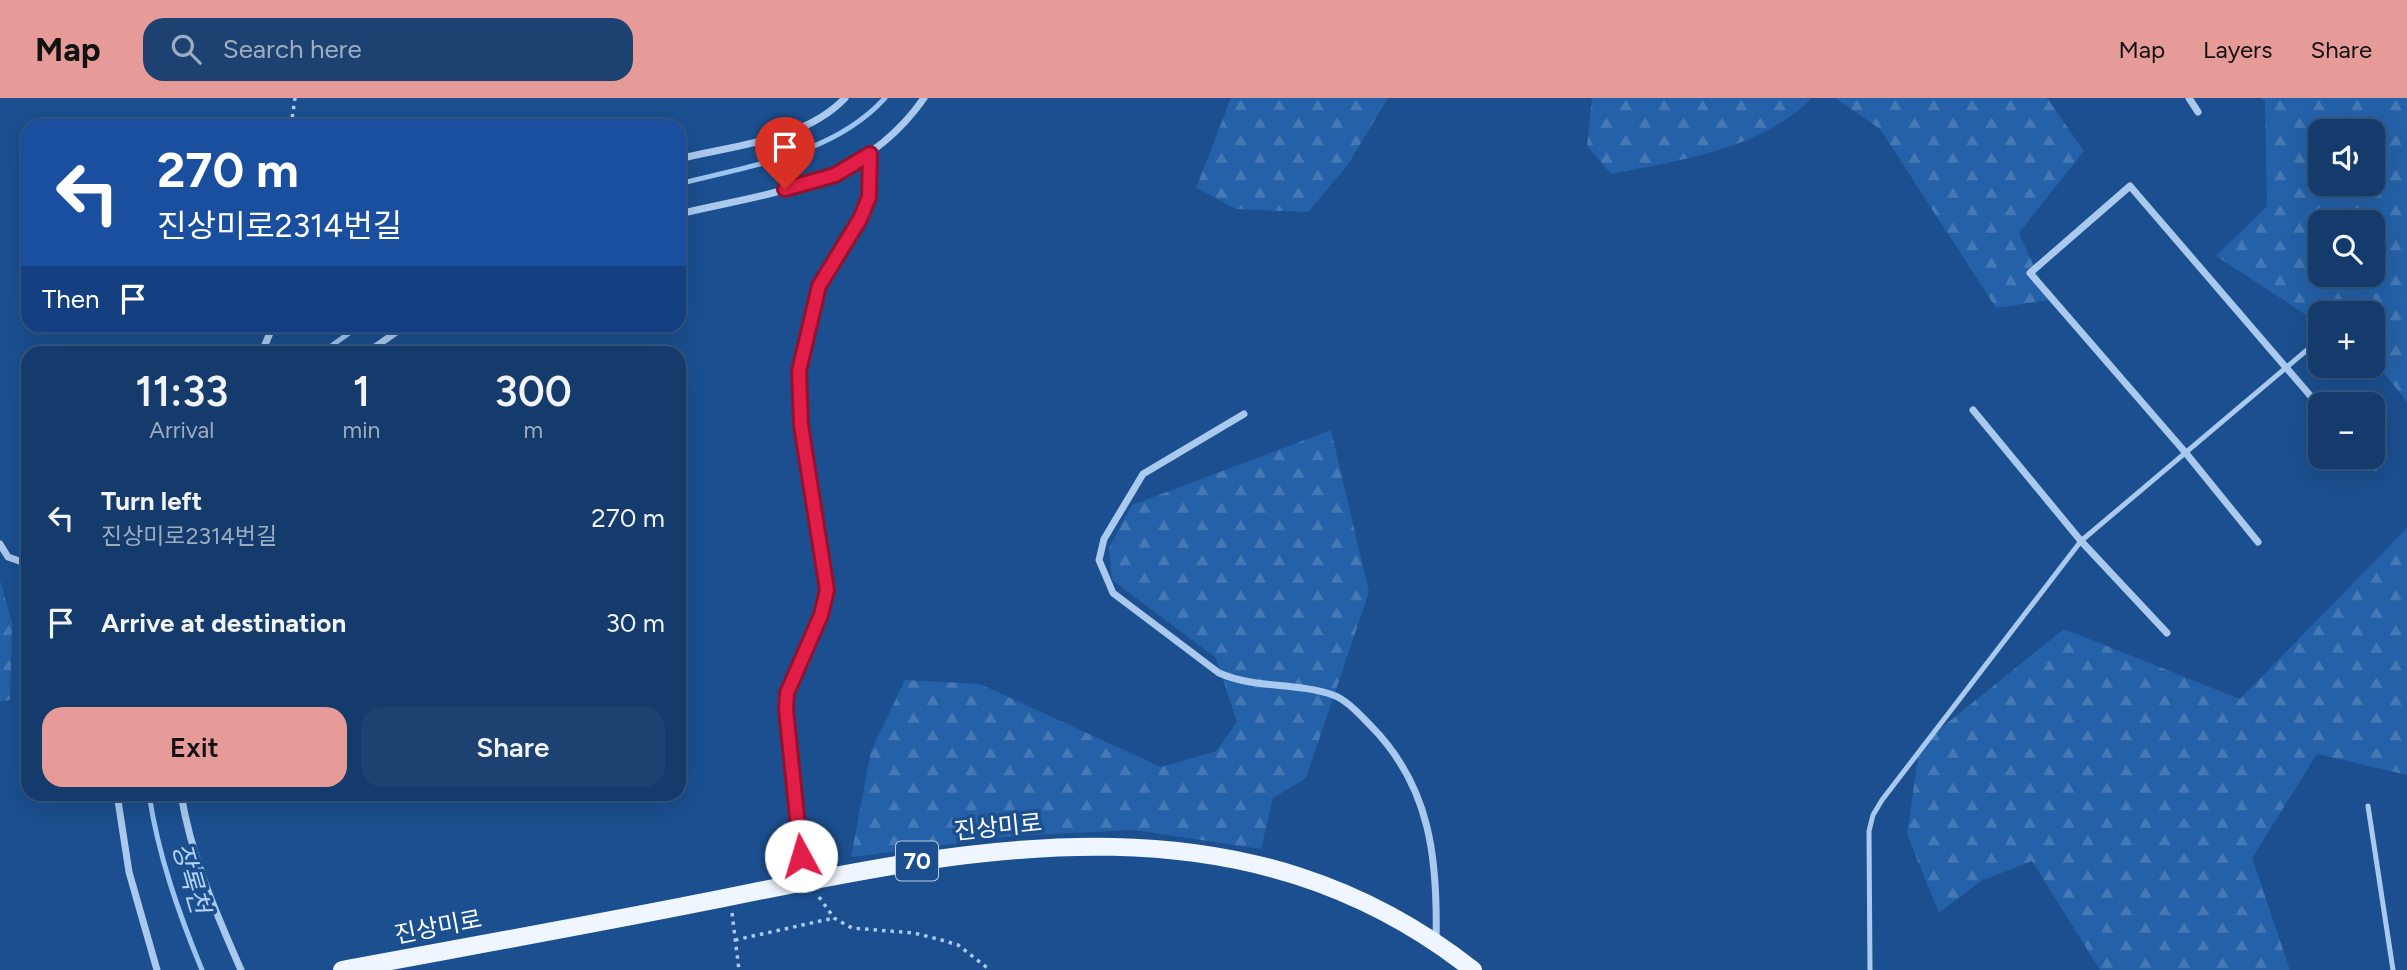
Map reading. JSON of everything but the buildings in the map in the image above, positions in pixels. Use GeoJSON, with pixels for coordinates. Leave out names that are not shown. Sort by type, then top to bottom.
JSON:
{"type":"FeatureCollection","features":[{"type":"Feature","properties":{"kind":"main road","name":"진상미로"},"geometry":{"type":"LineString","coordinates":[[342,970],[729,897],[804,880],[1033,846],[1149,847],[1244,862],[1321,883],[1359,898],[1436,942],[1474,970]]}},
{"type":"Feature","properties":{"kind":"street"},"geometry":{"type":"LineString","coordinates":[[686,157],[793,131],[831,112],[845,98]]}},
{"type":"Feature","properties":{"kind":"street"},"geometry":{"type":"LineString","coordinates":[[686,212],[835,175],[870,154],[893,134],[923,98]]}},
{"type":"Feature","properties":{"kind":"street"},"geometry":{"type":"LineString","coordinates":[[2189,98],[2198,112]]}},
{"type":"Feature","properties":{"kind":"street"},"geometry":{"type":"LineString","coordinates":[[2258,542],[2185,452],[2030,273],[2130,186],[2308,393]]}},
{"type":"Feature","properties":{"kind":"street"},"geometry":{"type":"LineString","coordinates":[[376,346],[395,333]]}},
{"type":"Feature","properties":{"kind":"street"},"geometry":{"type":"LineString","coordinates":[[1973,410],[2081,541],[2167,633]]}},
{"type":"Feature","properties":{"kind":"street"},"geometry":{"type":"LineString","coordinates":[[1244,415],[1143,474],[1104,539],[1099,560],[1105,580],[1113,593],[1219,673],[1236,680],[1311,688],[1338,696],[1384,739],[1411,783],[1427,823],[1435,861],[1436,942]]}},
{"type":"Feature","properties":{"kind":"street"},"geometry":{"type":"LineString","coordinates":[[0,544],[8,557],[21,562]]}},
{"type":"Feature","properties":{"kind":"street"},"geometry":{"type":"LineString","coordinates":[[118,801],[130,872],[157,970]]}},
{"type":"Feature","properties":{"kind":"street"},"geometry":{"type":"LineString","coordinates":[[182,801],[192,846],[208,894],[241,970]]}},
{"type":"Feature","properties":{"kind":"lane"},"geometry":{"type":"LineString","coordinates":[[804,880],[786,709],[787,693],[821,615],[827,590],[801,425],[799,371],[819,286],[860,219],[869,197],[870,154]]}},
{"type":"Feature","properties":{"kind":"lane"},"geometry":{"type":"LineString","coordinates":[[1870,970],[1869,831],[1873,815],[2081,541],[2308,349]]}},
{"type":"Feature","properties":{"kind":"lane"},"geometry":{"type":"LineString","coordinates":[[2368,806],[2393,970]]}},
{"type":"Feature","properties":{"kind":"path"},"geometry":{"type":"LineString","coordinates":[[292,119],[295,98]]}},
{"type":"Feature","properties":{"kind":"path"},"geometry":{"type":"LineString","coordinates":[[804,880],[817,892],[834,918],[852,928],[914,933],[958,945],[990,970]]}},
{"type":"Feature","properties":{"kind":"path"},"geometry":{"type":"LineString","coordinates":[[729,897],[739,970]]}},
{"type":"Feature","properties":{"kind":"path"},"geometry":{"type":"LineString","coordinates":[[735,940],[834,918]]}},
{"type":"Feature","properties":{"kind":"green space"},"geometry":{"type":"Polygon","coordinates":[[[1231,98],[1388,98],[1347,166],[1308,212],[1236,209],[1196,188],[1231,98]]]}},
{"type":"Feature","properties":{"kind":"green space"},"geometry":{"type":"Polygon","coordinates":[[[1592,98],[1812,98],[1791,116],[1744,141],[1691,158],[1611,174],[1587,146],[1592,98]]]}},
{"type":"Feature","properties":{"kind":"green space"},"geometry":{"type":"Polygon","coordinates":[[[1835,98],[2047,98],[2084,151],[2019,233],[2049,300],[1996,308],[1880,129],[1835,98]]]}},
{"type":"Feature","properties":{"kind":"green space"},"geometry":{"type":"Polygon","coordinates":[[[2260,98],[2407,98],[2407,402],[2385,374],[2385,301],[2308,301],[2308,316],[2216,256],[2267,206],[2265,101],[2260,98]]]}},
{"type":"Feature","properties":{"kind":"green space"},"geometry":{"type":"Polygon","coordinates":[[[1331,430],[1369,592],[1306,778],[1273,798],[1261,849],[1134,830],[1013,836],[851,857],[871,751],[905,680],[980,684],[1161,767],[1216,751],[1237,722],[1216,658],[1112,580],[1109,548],[1132,505],[1331,430]]]}},
{"type":"Feature","properties":{"kind":"green space"},"geometry":{"type":"Polygon","coordinates":[[[2407,528],[2407,775],[2317,754],[2252,858],[2290,970],[2100,970],[2032,861],[1981,881],[1939,913],[1907,834],[1920,745],[2064,629],[2240,699],[2407,528]]]}},
{"type":"Feature","properties":{"kind":"green space"},"geometry":{"type":"Polygon","coordinates":[[[0,580],[12,623],[10,700],[0,702],[0,580]]]}},
{"type":"Feature","properties":{"kind":"waterway","name":"장록천"},"geometry":{"type":"LineString","coordinates":[[686,182],[790,155],[816,145],[841,133],[885,98]]}},
{"type":"Feature","properties":{"kind":"waterway","name":"장록천"},"geometry":{"type":"LineString","coordinates":[[331,346],[349,333]]}},
{"type":"Feature","properties":{"kind":"waterway","name":"장록천"},"geometry":{"type":"LineString","coordinates":[[150,801],[170,884],[202,970]]}},
{"type":"Feature","properties":{"kind":"route"},"geometry":{"type":"LineString","coordinates":[[785,189],[835,175],[870,154],[867,172],[869,197],[860,219],[819,286],[808,323],[799,371],[801,425],[827,590],[821,615],[787,693],[786,709],[801,856]]}}]}
